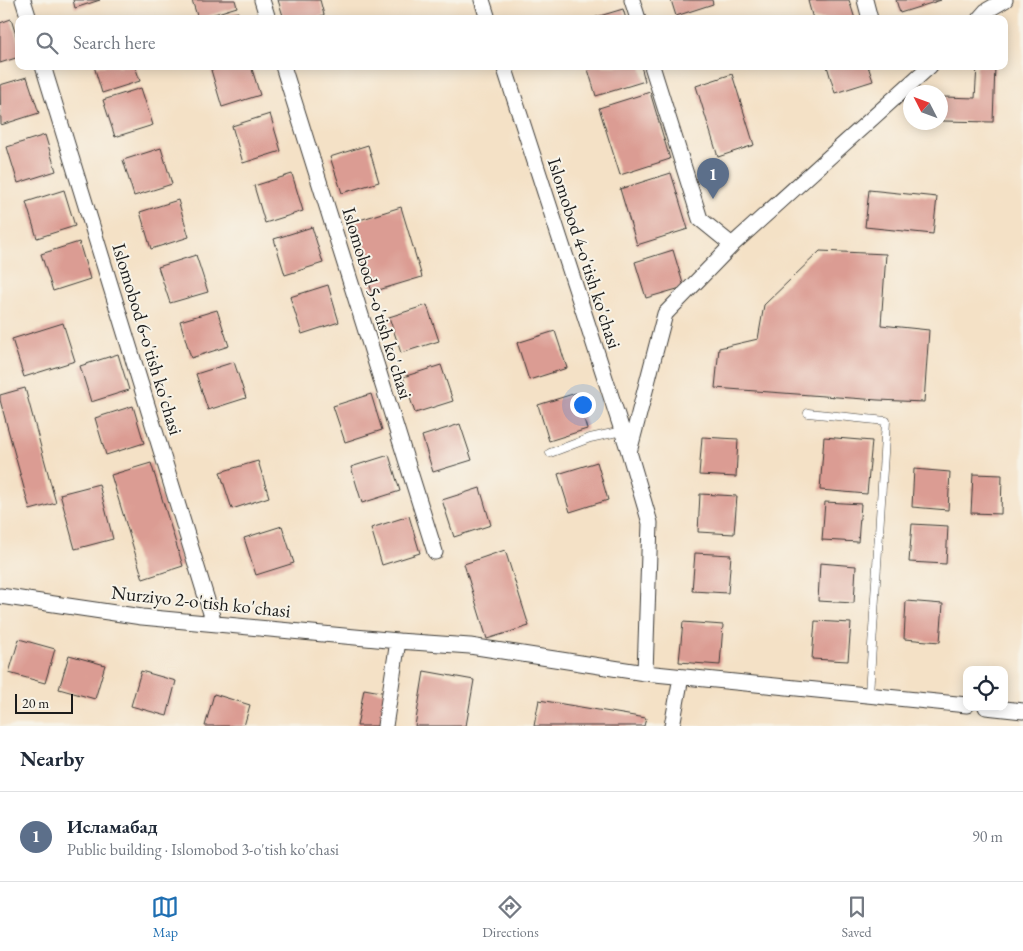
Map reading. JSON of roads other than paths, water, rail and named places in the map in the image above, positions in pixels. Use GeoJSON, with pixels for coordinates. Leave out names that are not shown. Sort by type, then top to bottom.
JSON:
{"type":"FeatureCollection","features":[{"type":"Feature","properties":{"kind":"street"},"geometry":{"type":"LineString","coordinates":[[23,0],[28,15]]}},
{"type":"Feature","properties":{"kind":"street"},"geometry":{"type":"LineString","coordinates":[[262,0],[267,15]]}},
{"type":"Feature","properties":{"kind":"street"},"geometry":{"type":"LineString","coordinates":[[482,0],[487,15]]}},
{"type":"Feature","properties":{"kind":"street"},"geometry":{"type":"LineString","coordinates":[[632,0],[637,15]]}},
{"type":"Feature","properties":{"kind":"street"},"geometry":{"type":"LineString","coordinates":[[865,0],[869,15]]}},
{"type":"Feature","properties":{"kind":"street"},"geometry":{"type":"LineString","coordinates":[[982,15],[1005,0]]}},
{"type":"Feature","properties":{"kind":"street","name":"Islomobod 6-o'tish ko'chasi"},"geometry":{"type":"LineString","coordinates":[[44,70],[214,623]]}},
{"type":"Feature","properties":{"kind":"street","name":"Islomobod 5-o'tish ko'chasi"},"geometry":{"type":"LineString","coordinates":[[284,70],[435,552]]}},
{"type":"Feature","properties":{"kind":"street","name":"Islomobod 4-o'tish ko'chasi"},"geometry":{"type":"LineString","coordinates":[[505,70],[629,452],[650,523],[645,673]]}},
{"type":"Feature","properties":{"kind":"street"},"geometry":{"type":"LineString","coordinates":[[653,70],[700,219],[732,245]]}},
{"type":"Feature","properties":{"kind":"street"},"geometry":{"type":"LineString","coordinates":[[629,452],[665,314],[732,245],[926,70]]}},
{"type":"Feature","properties":{"kind":"street","name":"Nurziyo 2-o'tish ko'chasi"},"geometry":{"type":"LineString","coordinates":[[0,596],[142,617],[470,646],[645,673],[963,705]]}},
{"type":"Feature","properties":{"kind":"street"},"geometry":{"type":"LineString","coordinates":[[385,726],[398,641]]}},
{"type":"Feature","properties":{"kind":"street"},"geometry":{"type":"LineString","coordinates":[[672,726],[681,676]]}},
{"type":"Feature","properties":{"kind":"street"},"geometry":{"type":"LineString","coordinates":[[1008,709],[1023,711]]}},
{"type":"Feature","properties":{"kind":"lane"},"geometry":{"type":"LineString","coordinates":[[808,413],[886,420],[869,694]]}},
{"type":"Feature","properties":{"kind":"lane"},"geometry":{"type":"LineString","coordinates":[[550,453],[590,438],[622,431]]}},
{"type":"Feature","properties":{"kind":"place","name":"Исламабад"},"geometry":{"type":"Point","coordinates":[713,199]}}]}
